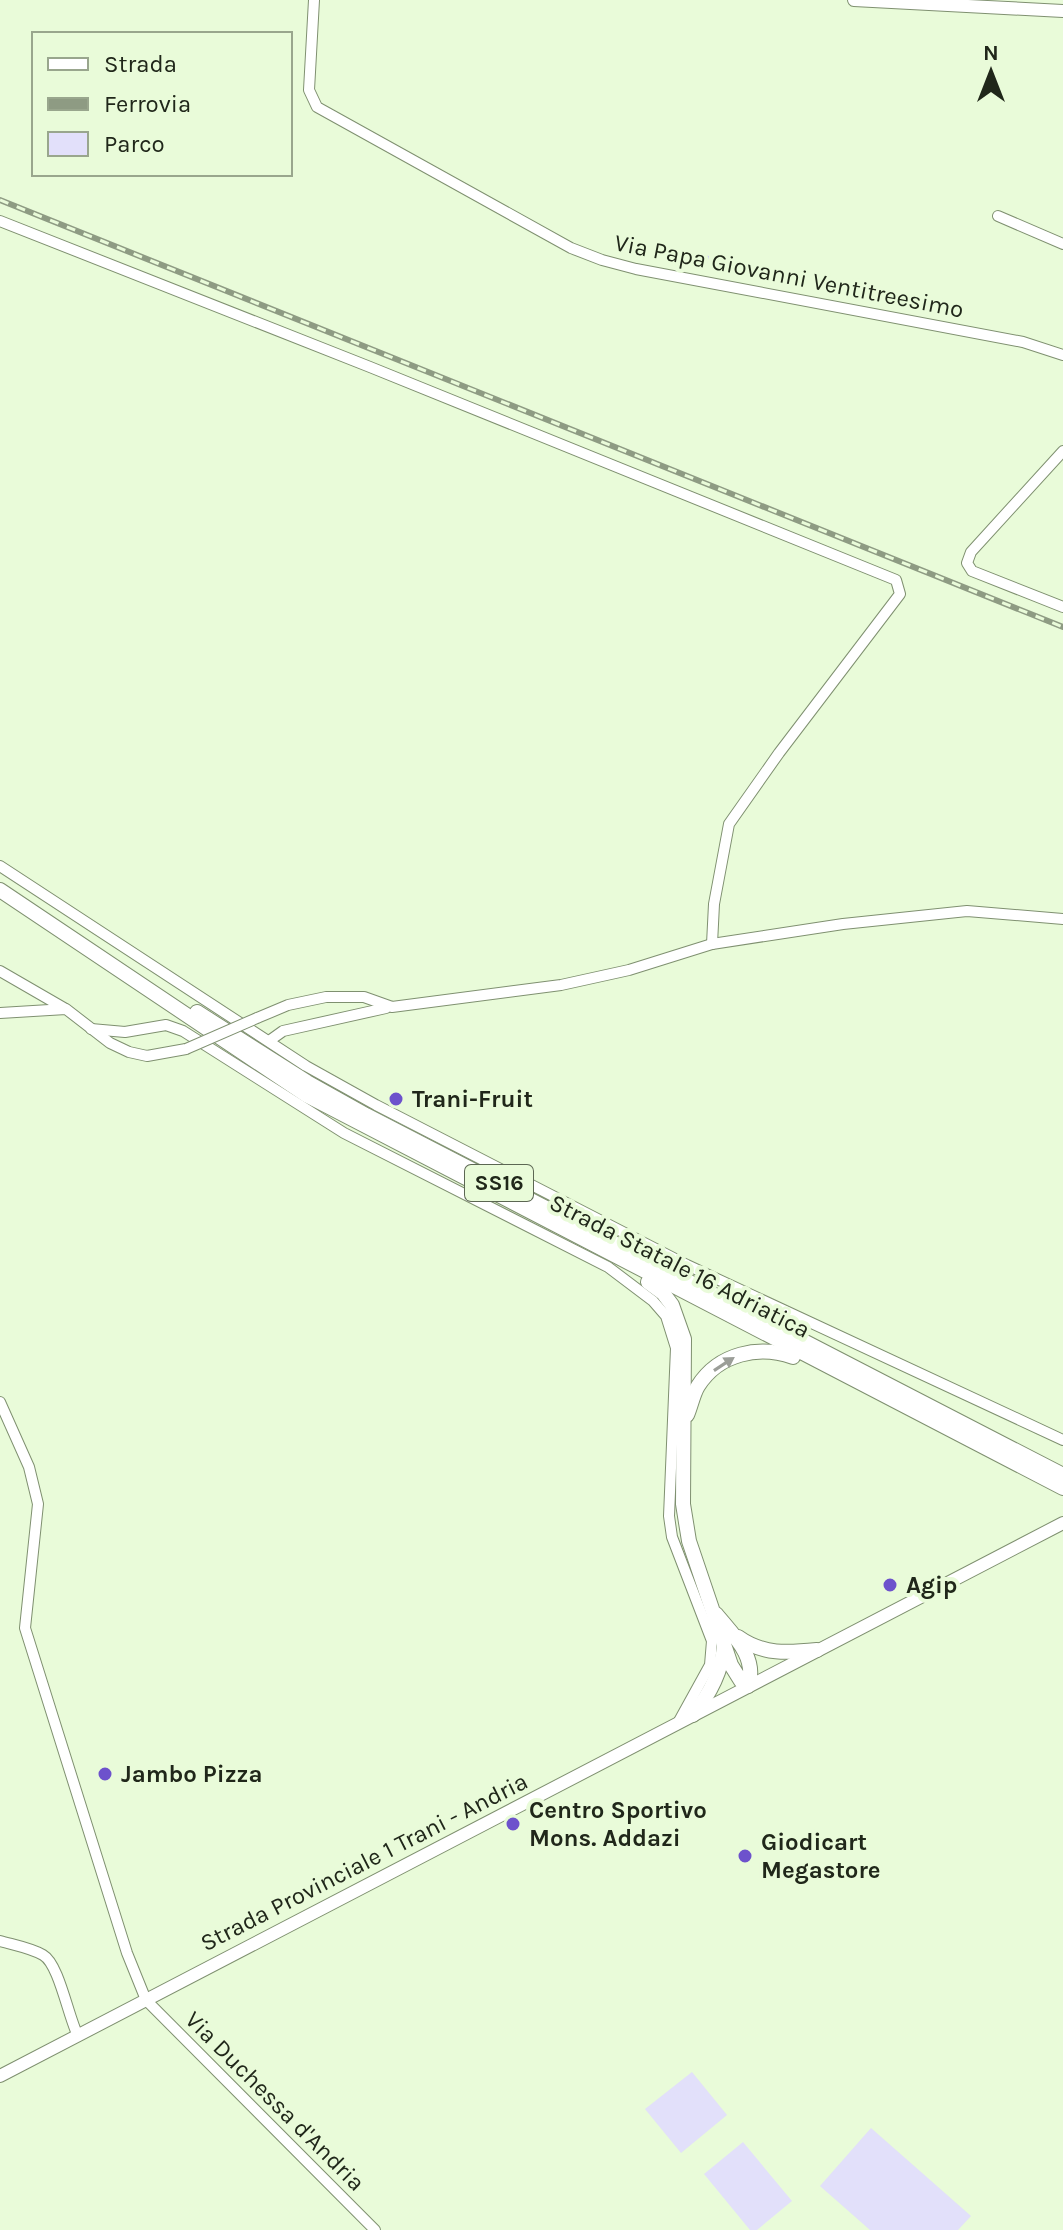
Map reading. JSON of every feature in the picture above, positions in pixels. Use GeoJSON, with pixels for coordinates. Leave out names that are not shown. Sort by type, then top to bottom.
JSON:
{"type":"FeatureCollection","features":[{"type":"Feature","properties":{"kind":"highway","name":"Strada Statale 16 Adriatica"},"geometry":{"type":"LineString","coordinates":[[0,882],[307,1082],[1063,1475]]}},
{"type":"Feature","properties":{"kind":"highway","name":"Strada Statale 16 Adriatica"},"geometry":{"type":"LineString","coordinates":[[0,890],[306,1095],[1063,1488]]}},
{"type":"Feature","properties":{"kind":"highway","name":"SS16"},"geometry":{"type":"LineString","coordinates":[[598,1248],[663,1293],[672,1305],[684,1339],[683,1504],[689,1541],[727,1637],[751,1664],[748,1686]]}},
{"type":"Feature","properties":{"kind":"highway","name":"SS16"},"geometry":{"type":"LineString","coordinates":[[683,1427],[698,1386],[709,1374],[742,1353],[761,1350],[789,1356],[866,1393],[909,1407]]}},
{"type":"Feature","properties":{"kind":"highway","name":"SS16"},"geometry":{"type":"LineString","coordinates":[[727,1637],[758,1649],[782,1653],[817,1650]]}},
{"type":"Feature","properties":{"kind":"highway"},"geometry":{"type":"LineString","coordinates":[[693,1715],[708,1697],[718,1676],[727,1637]]}},
{"type":"Feature","properties":{"kind":"main road"},"geometry":{"type":"LineString","coordinates":[[854,0],[1063,11]]}},
{"type":"Feature","properties":{"kind":"main road","name":"Strada Provinciale 1 Trani - Andria"},"geometry":{"type":"LineString","coordinates":[[0,2076],[1063,1523]]}},
{"type":"Feature","properties":{"kind":"street","name":"Via Papa Giovanni Ventitreesimo"},"geometry":{"type":"LineString","coordinates":[[314,0],[309,90],[317,107],[571,248],[636,269],[1023,342],[1063,355]]}},
{"type":"Feature","properties":{"kind":"street"},"geometry":{"type":"LineString","coordinates":[[998,216],[1063,244]]}},
{"type":"Feature","properties":{"kind":"street"},"geometry":{"type":"LineString","coordinates":[[0,221],[896,580],[900,594],[729,824],[714,904],[712,944]]}},
{"type":"Feature","properties":{"kind":"street"},"geometry":{"type":"LineString","coordinates":[[1063,451],[971,552],[967,563],[972,571],[1063,607]]}},
{"type":"Feature","properties":{"kind":"street"},"geometry":{"type":"LineString","coordinates":[[0,866],[306,1066],[376,1105],[687,1265],[1063,1440]]}},
{"type":"Feature","properties":{"kind":"street"},"geometry":{"type":"LineString","coordinates":[[269,1041],[283,1031],[392,1007],[561,985],[629,970],[712,944],[843,924],[967,911],[1063,919]]}},
{"type":"Feature","properties":{"kind":"street"},"geometry":{"type":"LineString","coordinates":[[0,971],[66,1009],[91,1029],[129,1052],[147,1056],[186,1049],[288,1005],[336,996],[364,997],[392,1007]]}},
{"type":"Feature","properties":{"kind":"street"},"geometry":{"type":"LineString","coordinates":[[0,1013],[66,1009]]}},
{"type":"Feature","properties":{"kind":"street"},"geometry":{"type":"LineString","coordinates":[[91,1029],[125,1032],[166,1025],[183,1031],[344,1133],[608,1267],[653,1301],[666,1316],[676,1348],[669,1516],[672,1537],[708,1629],[712,1653],[710,1665],[678,1723]]}},
{"type":"Feature","properties":{"kind":"street"},"geometry":{"type":"LineString","coordinates":[[0,1402],[29,1467],[38,1504],[25,1628],[127,1953],[146,2000]]}},
{"type":"Feature","properties":{"kind":"street"},"geometry":{"type":"LineString","coordinates":[[0,1941],[42,1954],[50,1960],[56,1968],[68,2017],[78,2036]]}},
{"type":"Feature","properties":{"kind":"street","name":"Via Duchessa d'Andria"},"geometry":{"type":"LineString","coordinates":[[146,2000],[375,2230]]}},
{"type":"Feature","properties":{"kind":"green space"},"geometry":{"type":"Polygon","coordinates":[[[692,2072],[727,2115],[681,2153],[645,2109],[692,2072]]]}},
{"type":"Feature","properties":{"kind":"green space"},"geometry":{"type":"Polygon","coordinates":[[[871,2128],[971,2216],[958,2230],[870,2230],[820,2186],[871,2128]]]}},
{"type":"Feature","properties":{"kind":"green space"},"geometry":{"type":"Polygon","coordinates":[[[743,2142],[792,2201],[757,2230],[750,2230],[704,2174],[743,2142]]]}},
{"type":"Feature","properties":{"kind":"water"},"geometry":{"type":"Polygon","coordinates":[[[691,252],[709,256],[706,268],[679,262],[680,257],[690,259],[691,252]]]}},
{"type":"Feature","properties":{"kind":"railway"},"geometry":{"type":"LineString","coordinates":[[0,200],[1063,627]]}},
{"type":"Feature","properties":{"kind":"place","name":"Trani-Fruit"},"geometry":{"type":"Point","coordinates":[396,1099]}},
{"type":"Feature","properties":{"kind":"place","name":"Agip"},"geometry":{"type":"Point","coordinates":[890,1585]}},
{"type":"Feature","properties":{"kind":"place","name":"Jambo Pizza"},"geometry":{"type":"Point","coordinates":[105,1774]}},
{"type":"Feature","properties":{"kind":"place","name":"Centro Sportivo Mons. Addazi"},"geometry":{"type":"Point","coordinates":[513,1824]}},
{"type":"Feature","properties":{"kind":"place","name":"Giodicart Megastore"},"geometry":{"type":"Point","coordinates":[745,1856]}}]}
